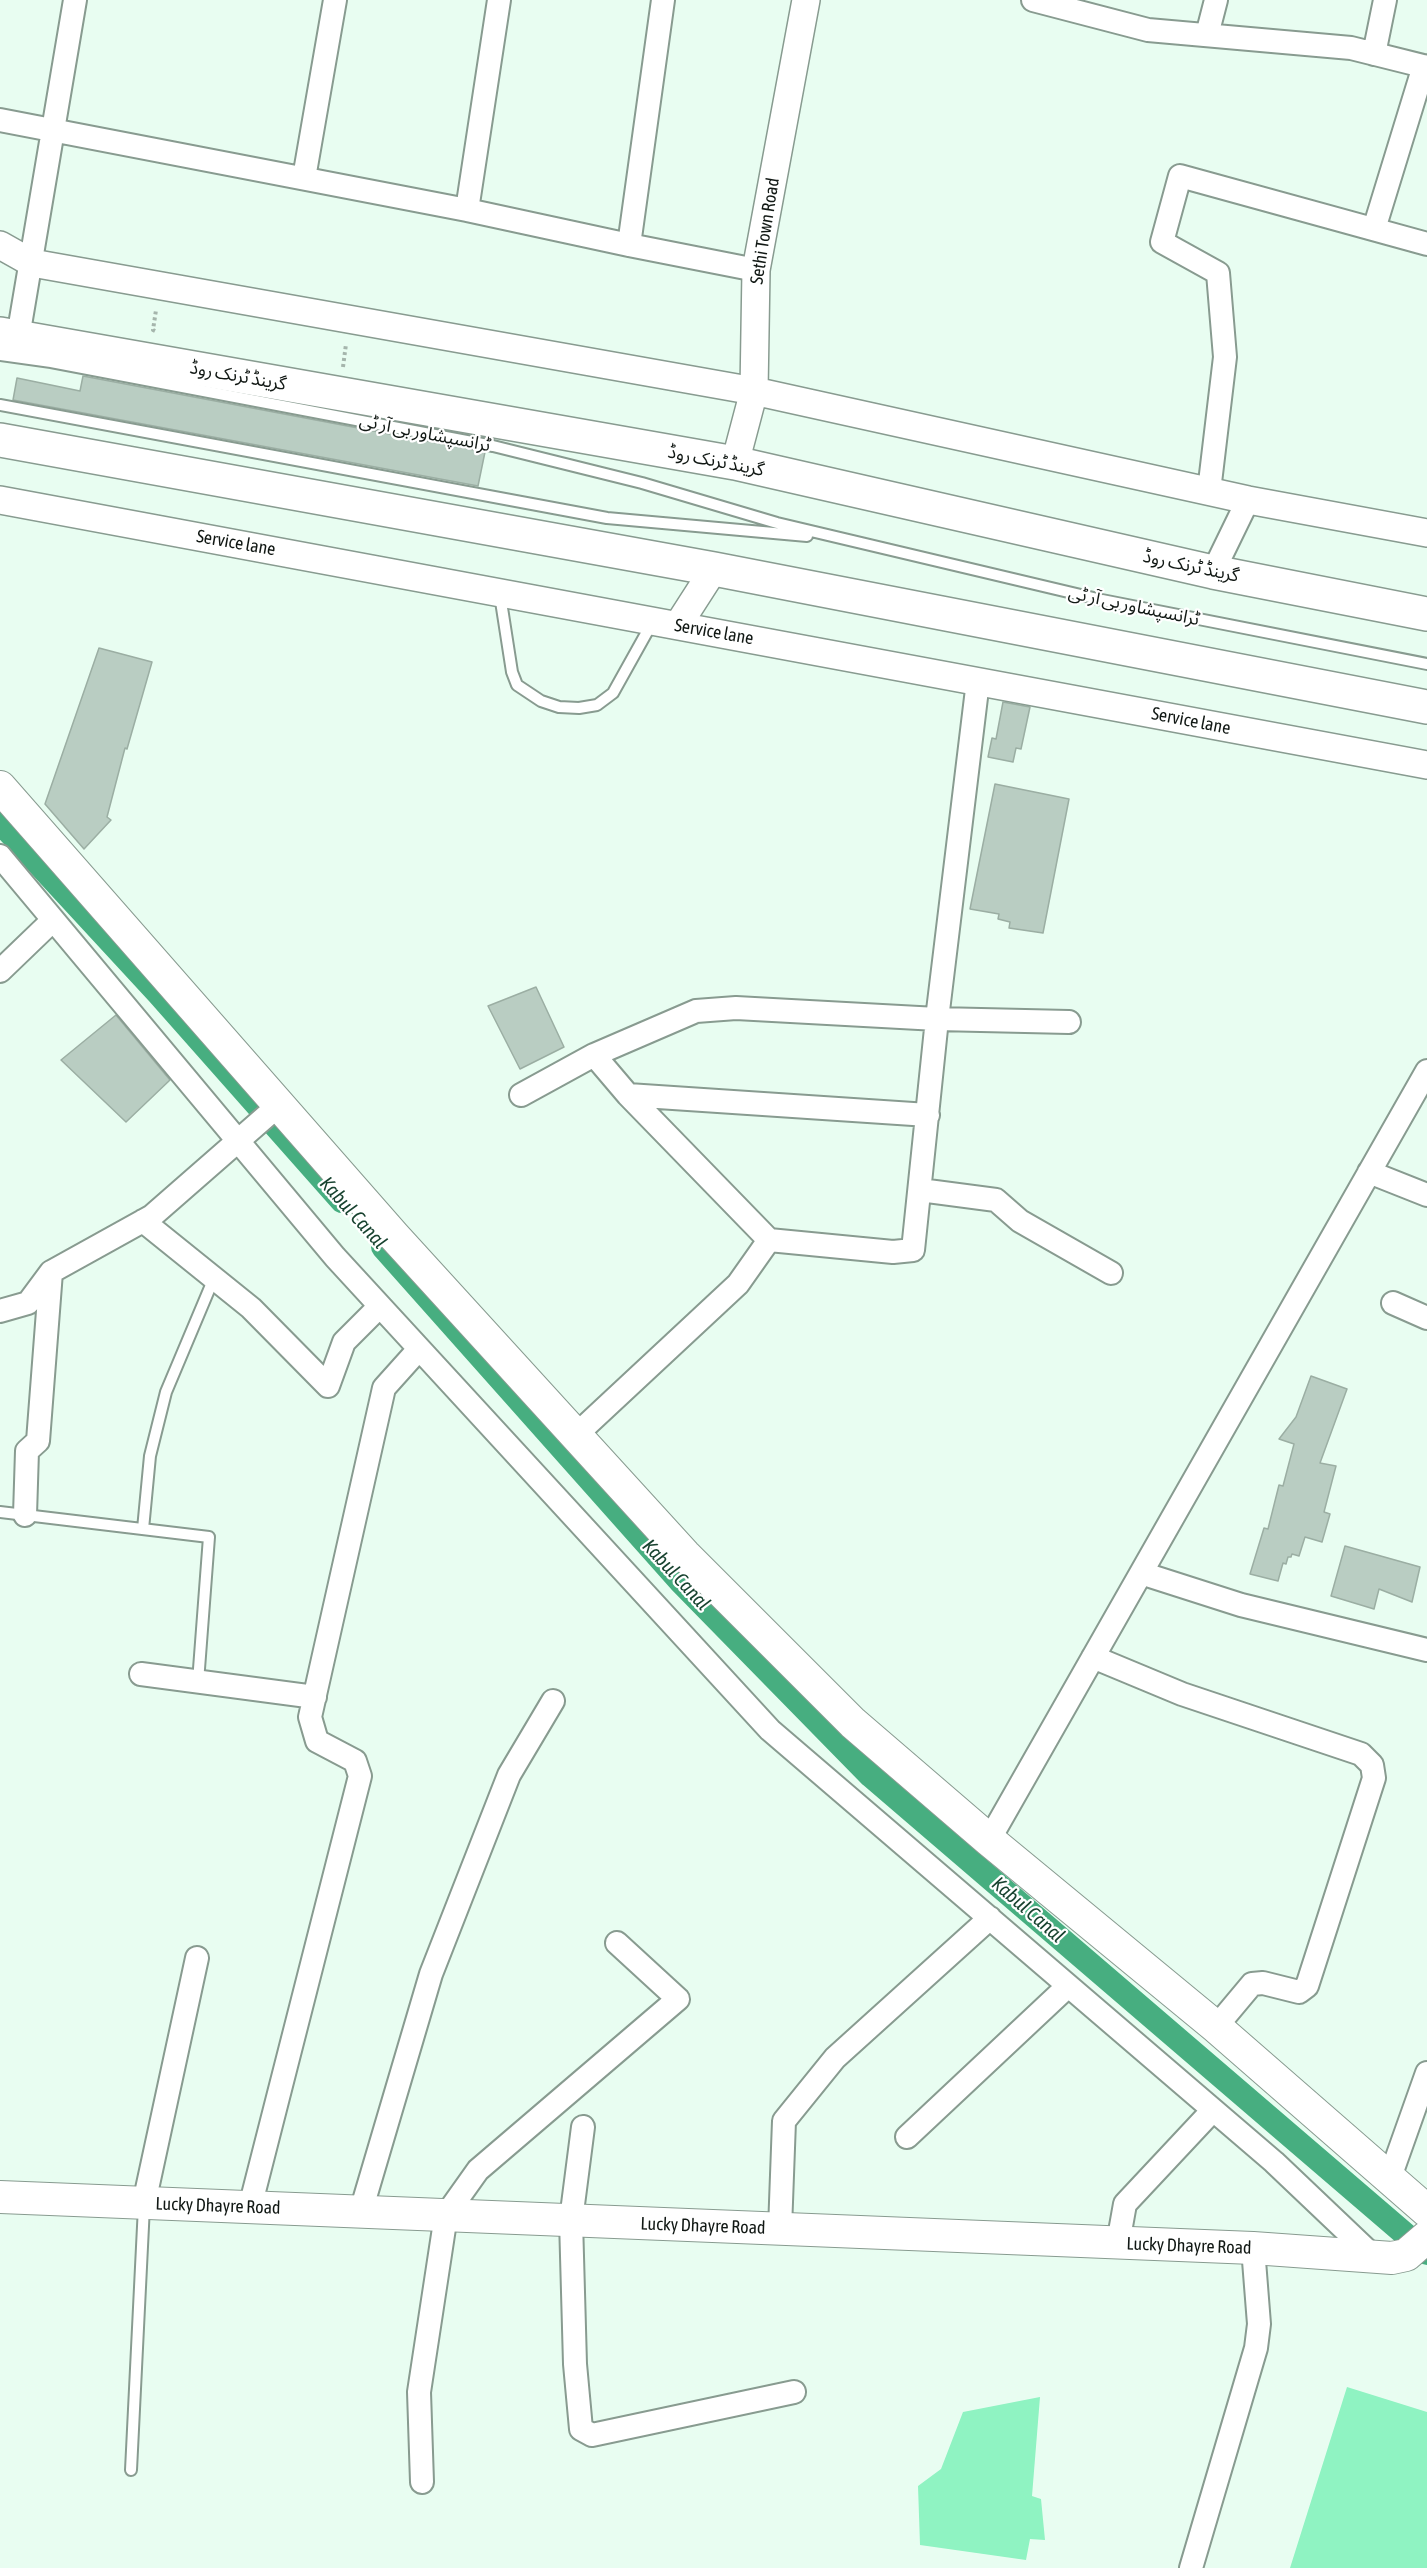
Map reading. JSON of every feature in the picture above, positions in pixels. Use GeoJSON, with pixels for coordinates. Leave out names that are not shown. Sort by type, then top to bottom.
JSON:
{"type":"FeatureCollection","features":[{"type":"Feature","properties":{"kind":"highway","name":"گرینڈ ٹرنک روڈ"},"geometry":{"type":"LineString","coordinates":[[6,342],[735,463],[1213,572],[1427,614]]}},
{"type":"Feature","properties":{"kind":"highway"},"geometry":{"type":"LineString","coordinates":[[0,440],[714,569],[1427,707]]}},
{"type":"Feature","properties":{"kind":"main road"},"geometry":{"type":"LineString","coordinates":[[0,787],[394,1236],[685,1555],[853,1723],[989,1840],[1216,2027],[1427,2211]]}},
{"type":"Feature","properties":{"kind":"main road","name":"Lucky Dhayre Road"},"geometry":{"type":"LineString","coordinates":[[0,2196],[1253,2248],[1344,2253],[1375,2258],[1392,2258],[1416,2246]]}},
{"type":"Feature","properties":{"kind":"street"},"geometry":{"type":"LineString","coordinates":[[6,342],[32,263],[75,0]]}},
{"type":"Feature","properties":{"kind":"street"},"geometry":{"type":"LineString","coordinates":[[304,178],[335,0]]}},
{"type":"Feature","properties":{"kind":"street"},"geometry":{"type":"LineString","coordinates":[[467,210],[499,0]]}},
{"type":"Feature","properties":{"kind":"street"},"geometry":{"type":"LineString","coordinates":[[629,245],[663,0]]}},
{"type":"Feature","properties":{"kind":"street","name":"Sethi Town Road"},"geometry":{"type":"LineString","coordinates":[[735,463],[754,390],[756,270],[806,0]]}},
{"type":"Feature","properties":{"kind":"street"},"geometry":{"type":"LineString","coordinates":[[1033,0],[1148,30],[1351,48],[1426,67],[1374,229]]}},
{"type":"Feature","properties":{"kind":"street"},"geometry":{"type":"LineString","coordinates":[[1207,35],[1216,0]]}},
{"type":"Feature","properties":{"kind":"street"},"geometry":{"type":"LineString","coordinates":[[1374,54],[1385,0]]}},
{"type":"Feature","properties":{"kind":"street"},"geometry":{"type":"LineString","coordinates":[[0,120],[467,210],[756,270]]}},
{"type":"Feature","properties":{"kind":"street"},"geometry":{"type":"LineString","coordinates":[[1209,491],[1225,357],[1219,283],[1218,273],[1162,242],[1180,176],[1427,244]]}},
{"type":"Feature","properties":{"kind":"street"},"geometry":{"type":"LineString","coordinates":[[0,245],[32,263],[754,390],[1248,500],[1427,532]]}},
{"type":"Feature","properties":{"kind":"street","name":"Service lane"},"geometry":{"type":"LineString","coordinates":[[0,500],[1427,765]]}},
{"type":"Feature","properties":{"kind":"street"},"geometry":{"type":"LineString","coordinates":[[1213,572],[1248,500]]}},
{"type":"Feature","properties":{"kind":"street"},"geometry":{"type":"LineString","coordinates":[[665,623],[714,569]]}},
{"type":"Feature","properties":{"kind":"street"},"geometry":{"type":"LineString","coordinates":[[594,1055],[628,1095],[769,1240],[893,1252],[913,1250],[937,1019],[978,681]]}},
{"type":"Feature","properties":{"kind":"street"},"geometry":{"type":"LineString","coordinates":[[0,856],[335,1257],[770,1730],[1274,2162],[1375,2258]]}},
{"type":"Feature","properties":{"kind":"street"},"geometry":{"type":"LineString","coordinates":[[0,971],[52,921]]}},
{"type":"Feature","properties":{"kind":"street"},"geometry":{"type":"LineString","coordinates":[[521,1095],[594,1055],[696,1011],[736,1008],[937,1019],[1069,1022]]}},
{"type":"Feature","properties":{"kind":"street"},"geometry":{"type":"LineString","coordinates":[[989,1840],[1427,1071]]}},
{"type":"Feature","properties":{"kind":"street"},"geometry":{"type":"LineString","coordinates":[[628,1095],[928,1116]]}},
{"type":"Feature","properties":{"kind":"street"},"geometry":{"type":"LineString","coordinates":[[0,1311],[28,1303],[51,1272],[152,1216],[278,1106]]}},
{"type":"Feature","properties":{"kind":"street"},"geometry":{"type":"LineString","coordinates":[[1369,1172],[1427,1195]]}},
{"type":"Feature","properties":{"kind":"street"},"geometry":{"type":"LineString","coordinates":[[920,1190],[996,1200],[1020,1221],[1111,1272]]}},
{"type":"Feature","properties":{"kind":"street"},"geometry":{"type":"LineString","coordinates":[[143,1221],[251,1308],[328,1386],[344,1342],[380,1306]]}},
{"type":"Feature","properties":{"kind":"street"},"geometry":{"type":"LineString","coordinates":[[577,1434],[738,1284],[769,1240]]}},
{"type":"Feature","properties":{"kind":"street"},"geometry":{"type":"LineString","coordinates":[[25,1515],[27,1451],[38,1441],[51,1272]]}},
{"type":"Feature","properties":{"kind":"street"},"geometry":{"type":"LineString","coordinates":[[1393,1304],[1427,1318]]}},
{"type":"Feature","properties":{"kind":"street"},"geometry":{"type":"LineString","coordinates":[[250,2207],[360,1776],[355,1761],[317,1741],[310,1717],[384,1388],[419,1349]]}},
{"type":"Feature","properties":{"kind":"street"},"geometry":{"type":"LineString","coordinates":[[1141,1573],[1241,1605],[1427,1650]]}},
{"type":"Feature","properties":{"kind":"street"},"geometry":{"type":"LineString","coordinates":[[1093,1657],[1182,1694],[1361,1754],[1372,1765],[1374,1778],[1307,1986],[1299,1992],[1263,1983],[1252,1984],[1216,2027]]}},
{"type":"Feature","properties":{"kind":"street"},"geometry":{"type":"LineString","coordinates":[[141,1674],[315,1697]]}},
{"type":"Feature","properties":{"kind":"street"},"geometry":{"type":"LineString","coordinates":[[361,2211],[431,1974],[509,1775],[553,1701]]}},
{"type":"Feature","properties":{"kind":"street"},"geometry":{"type":"LineString","coordinates":[[780,2229],[784,2121],[835,2058],[990,1918]]}},
{"type":"Feature","properties":{"kind":"street"},"geometry":{"type":"LineString","coordinates":[[422,2482],[419,2392],[446,2215],[478,2170],[678,1999],[616,1942]]}},
{"type":"Feature","properties":{"kind":"street"},"geometry":{"type":"LineString","coordinates":[[144,2203],[197,1958]]}},
{"type":"Feature","properties":{"kind":"street"},"geometry":{"type":"LineString","coordinates":[[907,2137],[1068,1986]]}},
{"type":"Feature","properties":{"kind":"street"},"geometry":{"type":"LineString","coordinates":[[1389,2180],[1427,2073]]}},
{"type":"Feature","properties":{"kind":"street"},"geometry":{"type":"LineString","coordinates":[[1118,2243],[1125,2204],[1213,2110]]}},
{"type":"Feature","properties":{"kind":"street"},"geometry":{"type":"LineString","coordinates":[[582,2127],[571,2220],[574,2364],[581,2429],[592,2435],[794,2392]]}},
{"type":"Feature","properties":{"kind":"street"},"geometry":{"type":"LineString","coordinates":[[1191,2568],[1256,2348],[1259,2324],[1253,2248]]}},
{"type":"Feature","properties":{"kind":"lane","name":"ٹرانسپشاور بی آر ٹی"},"geometry":{"type":"LineString","coordinates":[[6,342],[62,364],[493,446],[582,466],[766,520],[1148,610],[1427,664]]}},
{"type":"Feature","properties":{"kind":"lane","name":"ٹرانسپشاور بی آر ٹی"},"geometry":{"type":"LineString","coordinates":[[0,405],[607,518],[844,539]]}},
{"type":"Feature","properties":{"kind":"lane"},"geometry":{"type":"LineString","coordinates":[[500,592],[512,672],[517,685],[541,701],[559,707],[579,708],[597,705],[613,693],[665,623]]}},
{"type":"Feature","properties":{"kind":"lane"},"geometry":{"type":"LineString","coordinates":[[142,1529],[150,1456],[166,1392],[214,1278]]}},
{"type":"Feature","properties":{"kind":"lane"},"geometry":{"type":"LineString","coordinates":[[0,1512],[209,1537],[198,1682]]}},
{"type":"Feature","properties":{"kind":"lane"},"geometry":{"type":"LineString","coordinates":[[131,2470],[144,2203]]}},
{"type":"Feature","properties":{"kind":"green space"},"geometry":{"type":"Polygon","coordinates":[[[1347,2387],[1427,2412],[1427,2568],[1290,2568],[1347,2387]]]}},
{"type":"Feature","properties":{"kind":"green space"},"geometry":{"type":"Polygon","coordinates":[[[1040,2397],[1032,2496],[1041,2499],[1045,2540],[1030,2539],[1026,2560],[920,2545],[918,2486],[941,2469],[963,2412],[1040,2397]]]}},
{"type":"Feature","properties":{"kind":"building"},"geometry":{"type":"Polygon","coordinates":[[[83,376],[485,452],[478,486],[13,400],[17,378],[80,391],[83,376]]]}},
{"type":"Feature","properties":{"kind":"building"},"geometry":{"type":"Polygon","coordinates":[[[99,648],[152,662],[127,749],[125,748],[107,817],[111,820],[84,849],[45,804],[99,648]]]}},
{"type":"Feature","properties":{"kind":"building"},"geometry":{"type":"Polygon","coordinates":[[[1003,702],[1030,707],[1021,749],[1016,748],[1013,762],[988,757],[992,738],[996,739],[1003,702]]]}},
{"type":"Feature","properties":{"kind":"building"},"geometry":{"type":"Polygon","coordinates":[[[995,784],[1069,799],[1043,933],[1009,928],[1010,922],[998,919],[999,914],[970,909],[995,784]]]}},
{"type":"Feature","properties":{"kind":"building"},"geometry":{"type":"Polygon","coordinates":[[[536,987],[564,1047],[520,1069],[488,1006],[536,987]]]}},
{"type":"Feature","properties":{"kind":"building"},"geometry":{"type":"Polygon","coordinates":[[[116,1015],[170,1080],[126,1122],[61,1060],[116,1015]]]}},
{"type":"Feature","properties":{"kind":"building"},"geometry":{"type":"Polygon","coordinates":[[[1311,1376],[1347,1389],[1320,1463],[1336,1466],[1324,1512],[1330,1514],[1322,1542],[1305,1537],[1299,1556],[1292,1554],[1288,1557],[1286,1564],[1283,1563],[1278,1581],[1250,1574],[1264,1528],[1268,1529],[1279,1485],[1283,1486],[1294,1444],[1279,1439],[1296,1417],[1311,1376]]]}},
{"type":"Feature","properties":{"kind":"building"},"geometry":{"type":"Polygon","coordinates":[[[1345,1546],[1420,1567],[1412,1602],[1379,1589],[1374,1609],[1331,1596],[1345,1546]]]}},
{"type":"Feature","properties":{"kind":"waterway","name":"Kabul Canal"},"geometry":{"type":"LineString","coordinates":[[0,822],[158,993],[342,1201]]}},
{"type":"Feature","properties":{"kind":"waterway","name":"Kabul Canal"},"geometry":{"type":"LineString","coordinates":[[383,1247],[680,1581],[871,1776],[1427,2253]]}}]}
